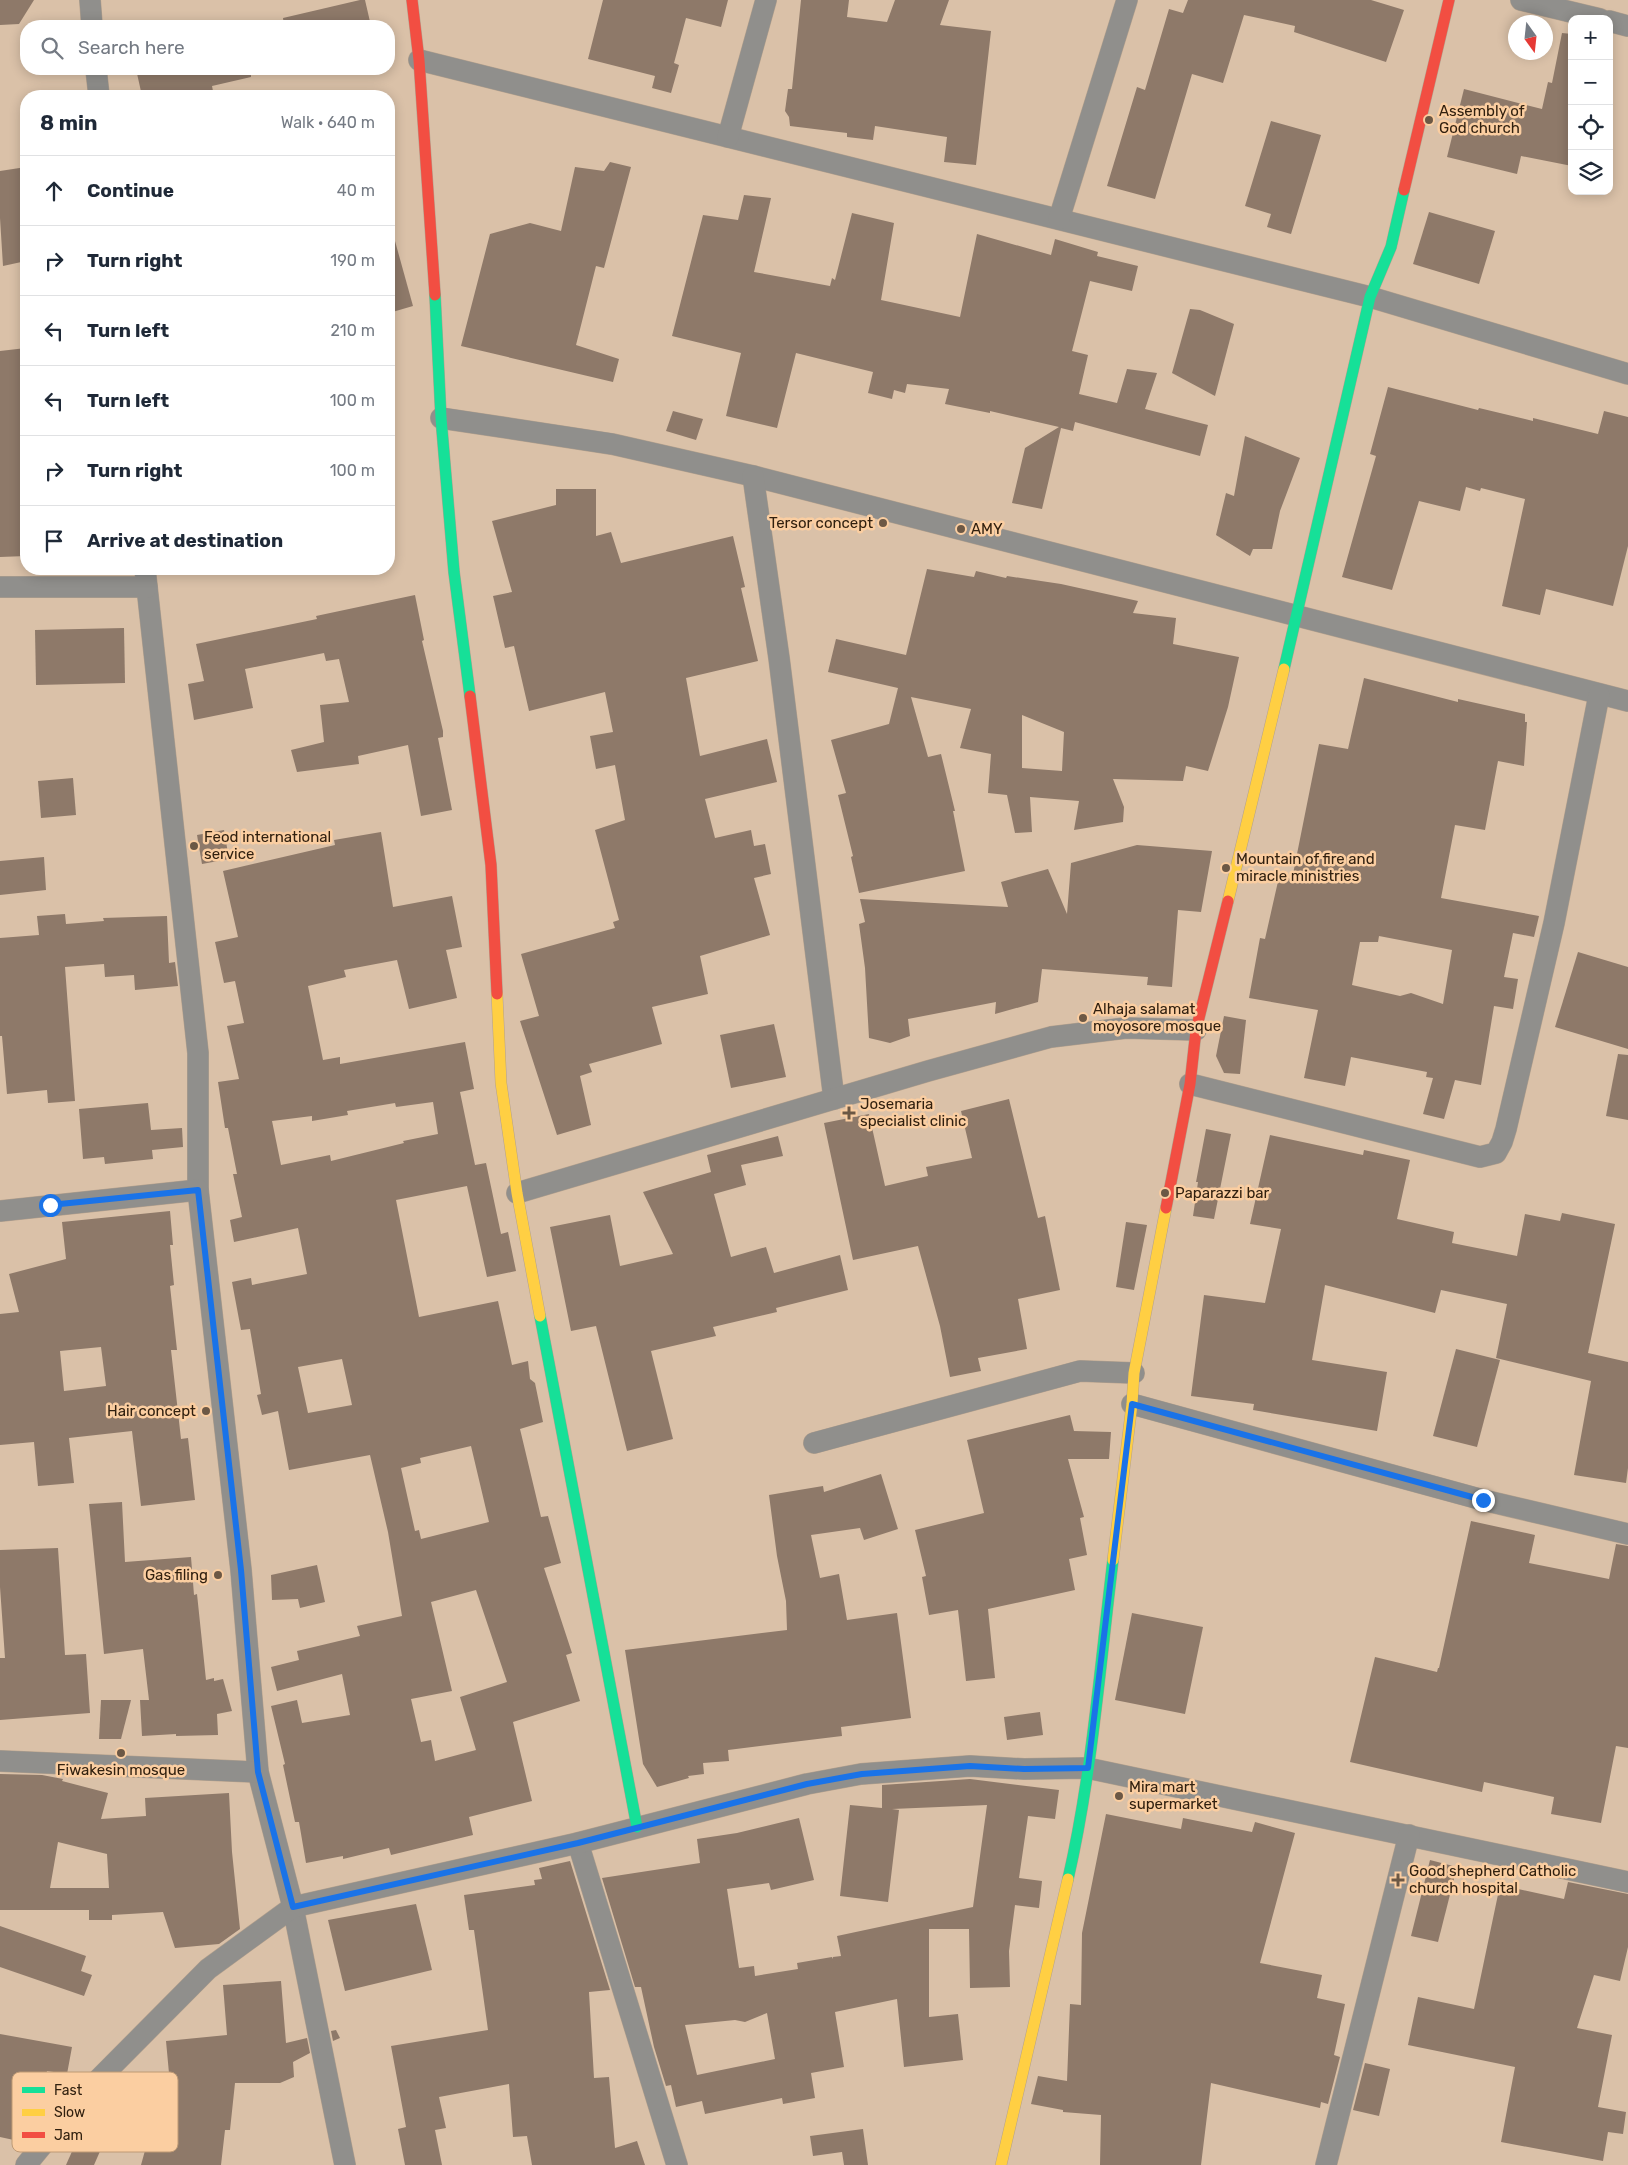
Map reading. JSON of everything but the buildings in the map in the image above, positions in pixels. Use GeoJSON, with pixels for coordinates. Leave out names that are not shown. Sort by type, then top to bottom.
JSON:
{"type":"FeatureCollection","features":[{"type":"Feature","properties":{"kind":"street"},"geometry":{"type":"LineString","coordinates":[[90,0],[92,20]]}},
{"type":"Feature","properties":{"kind":"street"},"geometry":{"type":"LineString","coordinates":[[412,0],[419,60],[433,243],[441,418],[454,572],[491,864],[501,1083],[517,1193],[637,1827]]}},
{"type":"Feature","properties":{"kind":"street"},"geometry":{"type":"LineString","coordinates":[[728,137],[766,0]]}},
{"type":"Feature","properties":{"kind":"street"},"geometry":{"type":"LineString","coordinates":[[1059,219],[1126,0]]}},
{"type":"Feature","properties":{"kind":"street"},"geometry":{"type":"LineString","coordinates":[[1001,2165],[1076,1843],[1088,1768],[1132,1404],[1134,1373],[1190,1084],[1196,1030],[1297,616],[1370,297],[1391,247],[1449,0]]}},
{"type":"Feature","properties":{"kind":"street"},"geometry":{"type":"LineString","coordinates":[[1521,0],[1583,15]]}},
{"type":"Feature","properties":{"kind":"street"},"geometry":{"type":"LineString","coordinates":[[1613,22],[1628,26]]}},
{"type":"Feature","properties":{"kind":"street"},"geometry":{"type":"LineString","coordinates":[[419,60],[1370,297],[1628,374]]}},
{"type":"Feature","properties":{"kind":"street"},"geometry":{"type":"LineString","coordinates":[[97,75],[98,90]]}},
{"type":"Feature","properties":{"kind":"street"},"geometry":{"type":"LineString","coordinates":[[441,418],[612,444],[753,476],[1598,695],[1628,701]]}},
{"type":"Feature","properties":{"kind":"street"},"geometry":{"type":"LineString","coordinates":[[753,476],[780,658],[834,1099]]}},
{"type":"Feature","properties":{"kind":"street"},"geometry":{"type":"LineString","coordinates":[[0,587],[146,578],[198,1052],[198,1190],[241,1570],[258,1772],[293,1907],[345,2165]]}},
{"type":"Feature","properties":{"kind":"street"},"geometry":{"type":"LineString","coordinates":[[1190,1084],[1480,1157],[1496,1153],[1506,1129],[1554,923],[1598,695]]}},
{"type":"Feature","properties":{"kind":"street"},"geometry":{"type":"LineString","coordinates":[[517,1193],[834,1099],[1051,1038],[1126,1028],[1196,1030]]}},
{"type":"Feature","properties":{"kind":"street"},"geometry":{"type":"LineString","coordinates":[[0,1210],[198,1190]]}},
{"type":"Feature","properties":{"kind":"street"},"geometry":{"type":"LineString","coordinates":[[814,1443],[1080,1372],[1134,1373]]}},
{"type":"Feature","properties":{"kind":"street"},"geometry":{"type":"LineString","coordinates":[[1132,1404],[1483,1500],[1628,1534]]}},
{"type":"Feature","properties":{"kind":"street"},"geometry":{"type":"LineString","coordinates":[[0,1761],[258,1772]]}},
{"type":"Feature","properties":{"kind":"street"},"geometry":{"type":"LineString","coordinates":[[106,2072],[208,1969],[293,1907],[578,1843],[807,1784],[862,1774],[970,1766],[1024,1769],[1088,1768],[1628,1882]]}},
{"type":"Feature","properties":{"kind":"street"},"geometry":{"type":"LineString","coordinates":[[1326,2165],[1409,1835]]}},
{"type":"Feature","properties":{"kind":"street"},"geometry":{"type":"LineString","coordinates":[[578,1843],[677,2165]]}},
{"type":"Feature","properties":{"kind":"street"},"geometry":{"type":"LineString","coordinates":[[26,2165],[37,2152]]}},
{"type":"Feature","properties":{"kind":"traffic: fast"},"geometry":{"type":"LineString","coordinates":[[1284,669],[1370,297],[1391,247],[1404,190]]}},
{"type":"Feature","properties":{"kind":"traffic: fast"},"geometry":{"type":"LineString","coordinates":[[435,295],[441,418],[454,572],[470,696]]}},
{"type":"Feature","properties":{"kind":"traffic: fast"},"geometry":{"type":"LineString","coordinates":[[540,1316],[637,1827]]}},
{"type":"Feature","properties":{"kind":"traffic: fast"},"geometry":{"type":"LineString","coordinates":[[1068,1879],[1089,1760],[1113,1560]]}},
{"type":"Feature","properties":{"kind":"traffic: slow"},"geometry":{"type":"LineString","coordinates":[[1228,901],[1284,669]]}},
{"type":"Feature","properties":{"kind":"traffic: slow"},"geometry":{"type":"LineString","coordinates":[[497,994],[501,1083],[517,1193],[540,1316]]}},
{"type":"Feature","properties":{"kind":"traffic: slow"},"geometry":{"type":"LineString","coordinates":[[1113,1560],[1134,1373],[1166,1208]]}},
{"type":"Feature","properties":{"kind":"traffic: slow"},"geometry":{"type":"LineString","coordinates":[[1001,2165],[1068,1879]]}},
{"type":"Feature","properties":{"kind":"traffic: jam"},"geometry":{"type":"LineString","coordinates":[[412,0],[419,60],[435,295]]}},
{"type":"Feature","properties":{"kind":"traffic: jam"},"geometry":{"type":"LineString","coordinates":[[1404,190],[1449,0]]}},
{"type":"Feature","properties":{"kind":"traffic: jam"},"geometry":{"type":"LineString","coordinates":[[470,696],[491,865],[497,994]]}},
{"type":"Feature","properties":{"kind":"traffic: jam"},"geometry":{"type":"LineString","coordinates":[[1166,1208],[1190,1084],[1196,1030],[1228,901]]}},
{"type":"Feature","properties":{"kind":"place","name":"Assembly of God church"},"geometry":{"type":"Point","coordinates":[1429,120]}},
{"type":"Feature","properties":{"kind":"place","name":"Tersor concept"},"geometry":{"type":"Point","coordinates":[883,523]}},
{"type":"Feature","properties":{"kind":"place","name":"AMY"},"geometry":{"type":"Point","coordinates":[961,529]}},
{"type":"Feature","properties":{"kind":"place","name":"Feod international service"},"geometry":{"type":"Point","coordinates":[194,846]}},
{"type":"Feature","properties":{"kind":"place","name":"Mountain of fire and miracle ministries"},"geometry":{"type":"Point","coordinates":[1226,868]}},
{"type":"Feature","properties":{"kind":"place","name":"Alhaja salamat moyosore mosque"},"geometry":{"type":"Point","coordinates":[1083,1018]}},
{"type":"Feature","properties":{"kind":"place","name":"Josemaria specialist clinic"},"geometry":{"type":"Point","coordinates":[849,1113]}},
{"type":"Feature","properties":{"kind":"place","name":"Paparazzi bar"},"geometry":{"type":"Point","coordinates":[1165,1193]}},
{"type":"Feature","properties":{"kind":"place","name":"Hair concept"},"geometry":{"type":"Point","coordinates":[206,1411]}},
{"type":"Feature","properties":{"kind":"place","name":"Gas filing"},"geometry":{"type":"Point","coordinates":[218,1575]}},
{"type":"Feature","properties":{"kind":"place","name":"Fiwakesin mosque"},"geometry":{"type":"Point","coordinates":[121,1753]}},
{"type":"Feature","properties":{"kind":"place","name":"Mira mart supermarket"},"geometry":{"type":"Point","coordinates":[1119,1796]}},
{"type":"Feature","properties":{"kind":"place","name":"Good shepherd Catholic church hospital"},"geometry":{"type":"Point","coordinates":[1398,1880]}},
{"type":"Feature","properties":{"kind":"route"},"geometry":{"type":"LineString","coordinates":[[50,1205],[198,1190],[241,1570],[258,1772],[293,1907],[578,1843],[807,1784],[862,1774],[917,1768],[970,1766],[1024,1769],[1088,1768],[1132,1404],[1483,1500]]}}]}
